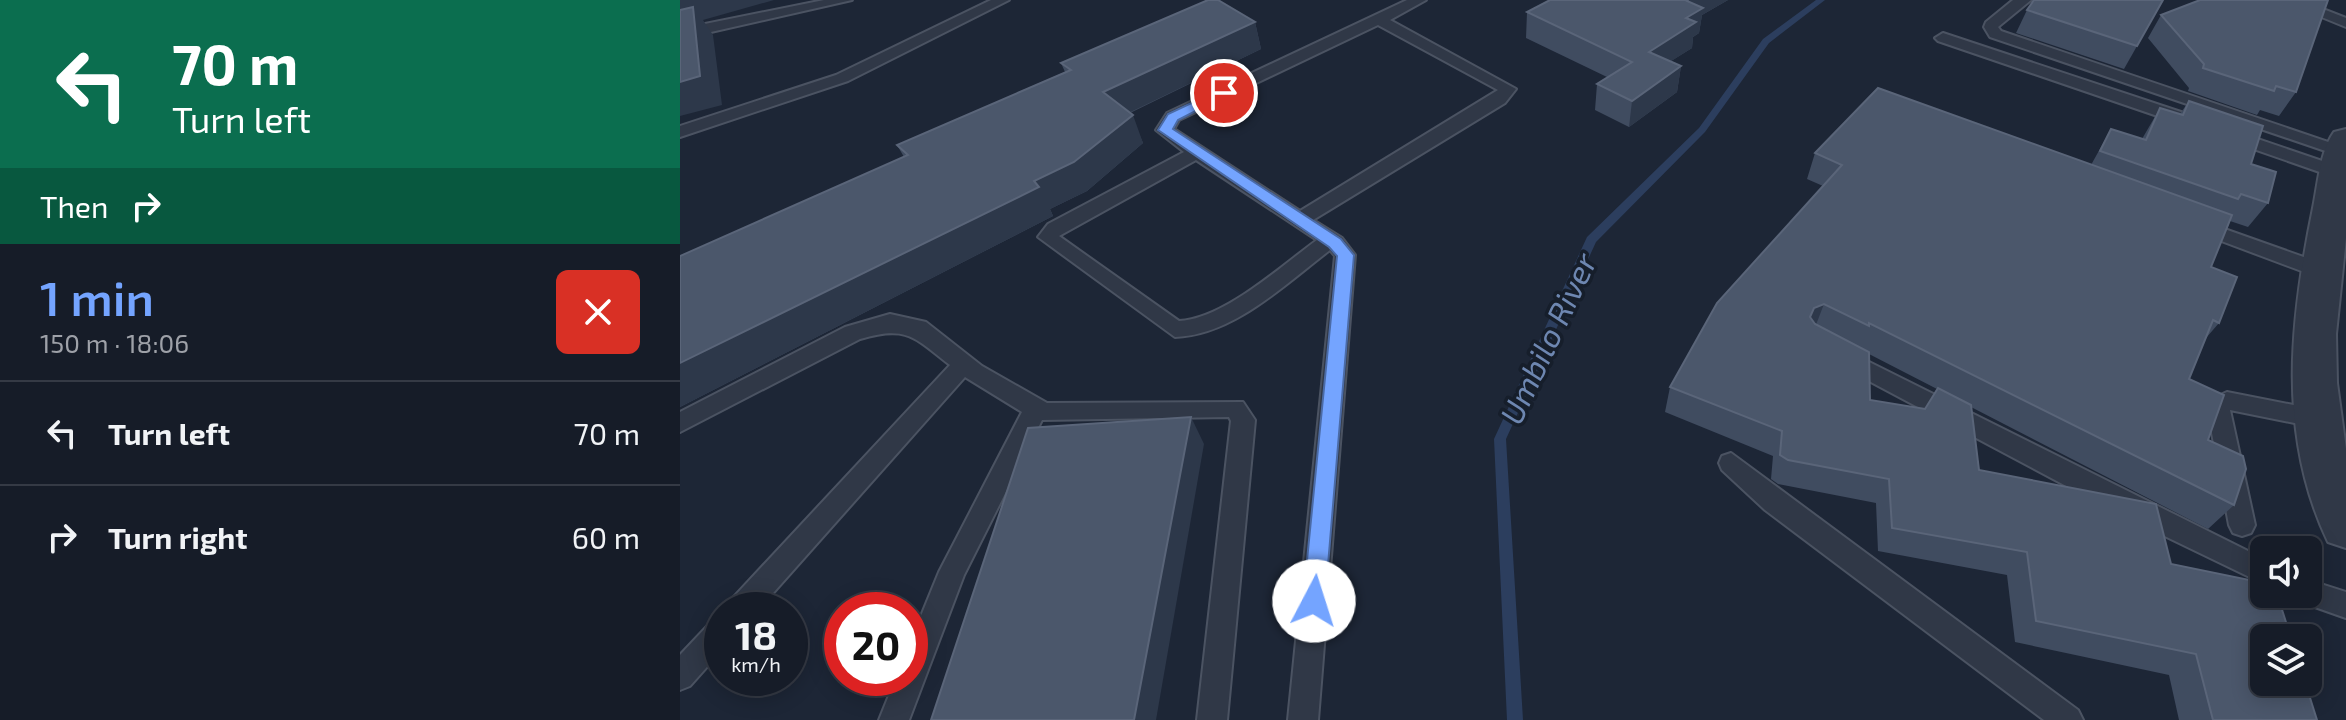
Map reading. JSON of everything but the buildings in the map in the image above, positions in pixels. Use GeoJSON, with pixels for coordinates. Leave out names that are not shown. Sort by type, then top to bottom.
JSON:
{"type":"FeatureCollection","features":[{"type":"Feature","properties":{"kind":"street"},"geometry":{"type":"LineString","coordinates":[[2343,155],[2322,271],[2314,364],[2336,504],[2346,526]]}},
{"type":"Feature","properties":{"kind":"lane"},"geometry":{"type":"LineString","coordinates":[[680,34],[845,0]]}},
{"type":"Feature","properties":{"kind":"lane"},"geometry":{"type":"LineString","coordinates":[[680,132],[842,78],[1002,0]]}},
{"type":"Feature","properties":{"kind":"lane"},"geometry":{"type":"LineString","coordinates":[[1303,720],[1345,255],[1330,240],[1165,130],[1173,117],[1419,0]]}},
{"type":"Feature","properties":{"kind":"lane"},"geometry":{"type":"LineString","coordinates":[[2024,0],[2008,8],[1994,22],[1991,27],[1995,34],[2343,155]]}},
{"type":"Feature","properties":{"kind":"lane"},"geometry":{"type":"LineString","coordinates":[[2287,0],[2346,23]]}},
{"type":"Feature","properties":{"kind":"lane"},"geometry":{"type":"LineString","coordinates":[[1299,220],[1499,99],[1508,89],[1379,20]]}},
{"type":"Feature","properties":{"kind":"lane"},"geometry":{"type":"LineString","coordinates":[[1943,38],[2214,129],[2343,155]]}},
{"type":"Feature","properties":{"kind":"lane"},"geometry":{"type":"LineString","coordinates":[[1196,153],[1055,228],[1048,237],[1175,329],[1183,331],[1212,321],[1330,240]]}},
{"type":"Feature","properties":{"kind":"lane"},"geometry":{"type":"LineString","coordinates":[[2177,218],[2322,271]]}},
{"type":"Feature","properties":{"kind":"lane"},"geometry":{"type":"LineString","coordinates":[[680,423],[875,325],[906,323],[918,328],[1018,400],[1036,408],[1068,413],[1224,405],[1239,412],[1243,420],[1212,720]]}},
{"type":"Feature","properties":{"kind":"lane"},"geometry":{"type":"LineString","coordinates":[[1827,348],[2126,505],[2250,565]]}},
{"type":"Feature","properties":{"kind":"lane"},"geometry":{"type":"LineString","coordinates":[[756,592],[964,364]]}},
{"type":"Feature","properties":{"kind":"lane"},"geometry":{"type":"LineString","coordinates":[[2242,525],[2218,406],[2227,401],[2239,402],[2329,450]]}},
{"type":"Feature","properties":{"kind":"lane"},"geometry":{"type":"LineString","coordinates":[[894,720],[952,572],[1036,408]]}},
{"type":"Feature","properties":{"kind":"lane"},"geometry":{"type":"LineString","coordinates":[[1731,463],[1774,502],[2068,720]]}},
{"type":"Feature","properties":{"kind":"lane"},"geometry":{"type":"LineString","coordinates":[[2322,597],[2346,605]]}},
{"type":"Feature","properties":{"kind":"lane"},"geometry":{"type":"LineString","coordinates":[[680,676],[704,650]]}},
{"type":"Feature","properties":{"kind":"waterway","name":"Umbilo River"},"geometry":{"type":"LineString","coordinates":[[1515,720],[1500,439],[1591,240],[1702,130],[1766,41],[1821,0]]}},
{"type":"Feature","properties":{"kind":"route"},"geometry":{"type":"LineString","coordinates":[[1224,93],[1173,117],[1165,130],[1335,243],[1345,255],[1314,601]]}}]}
